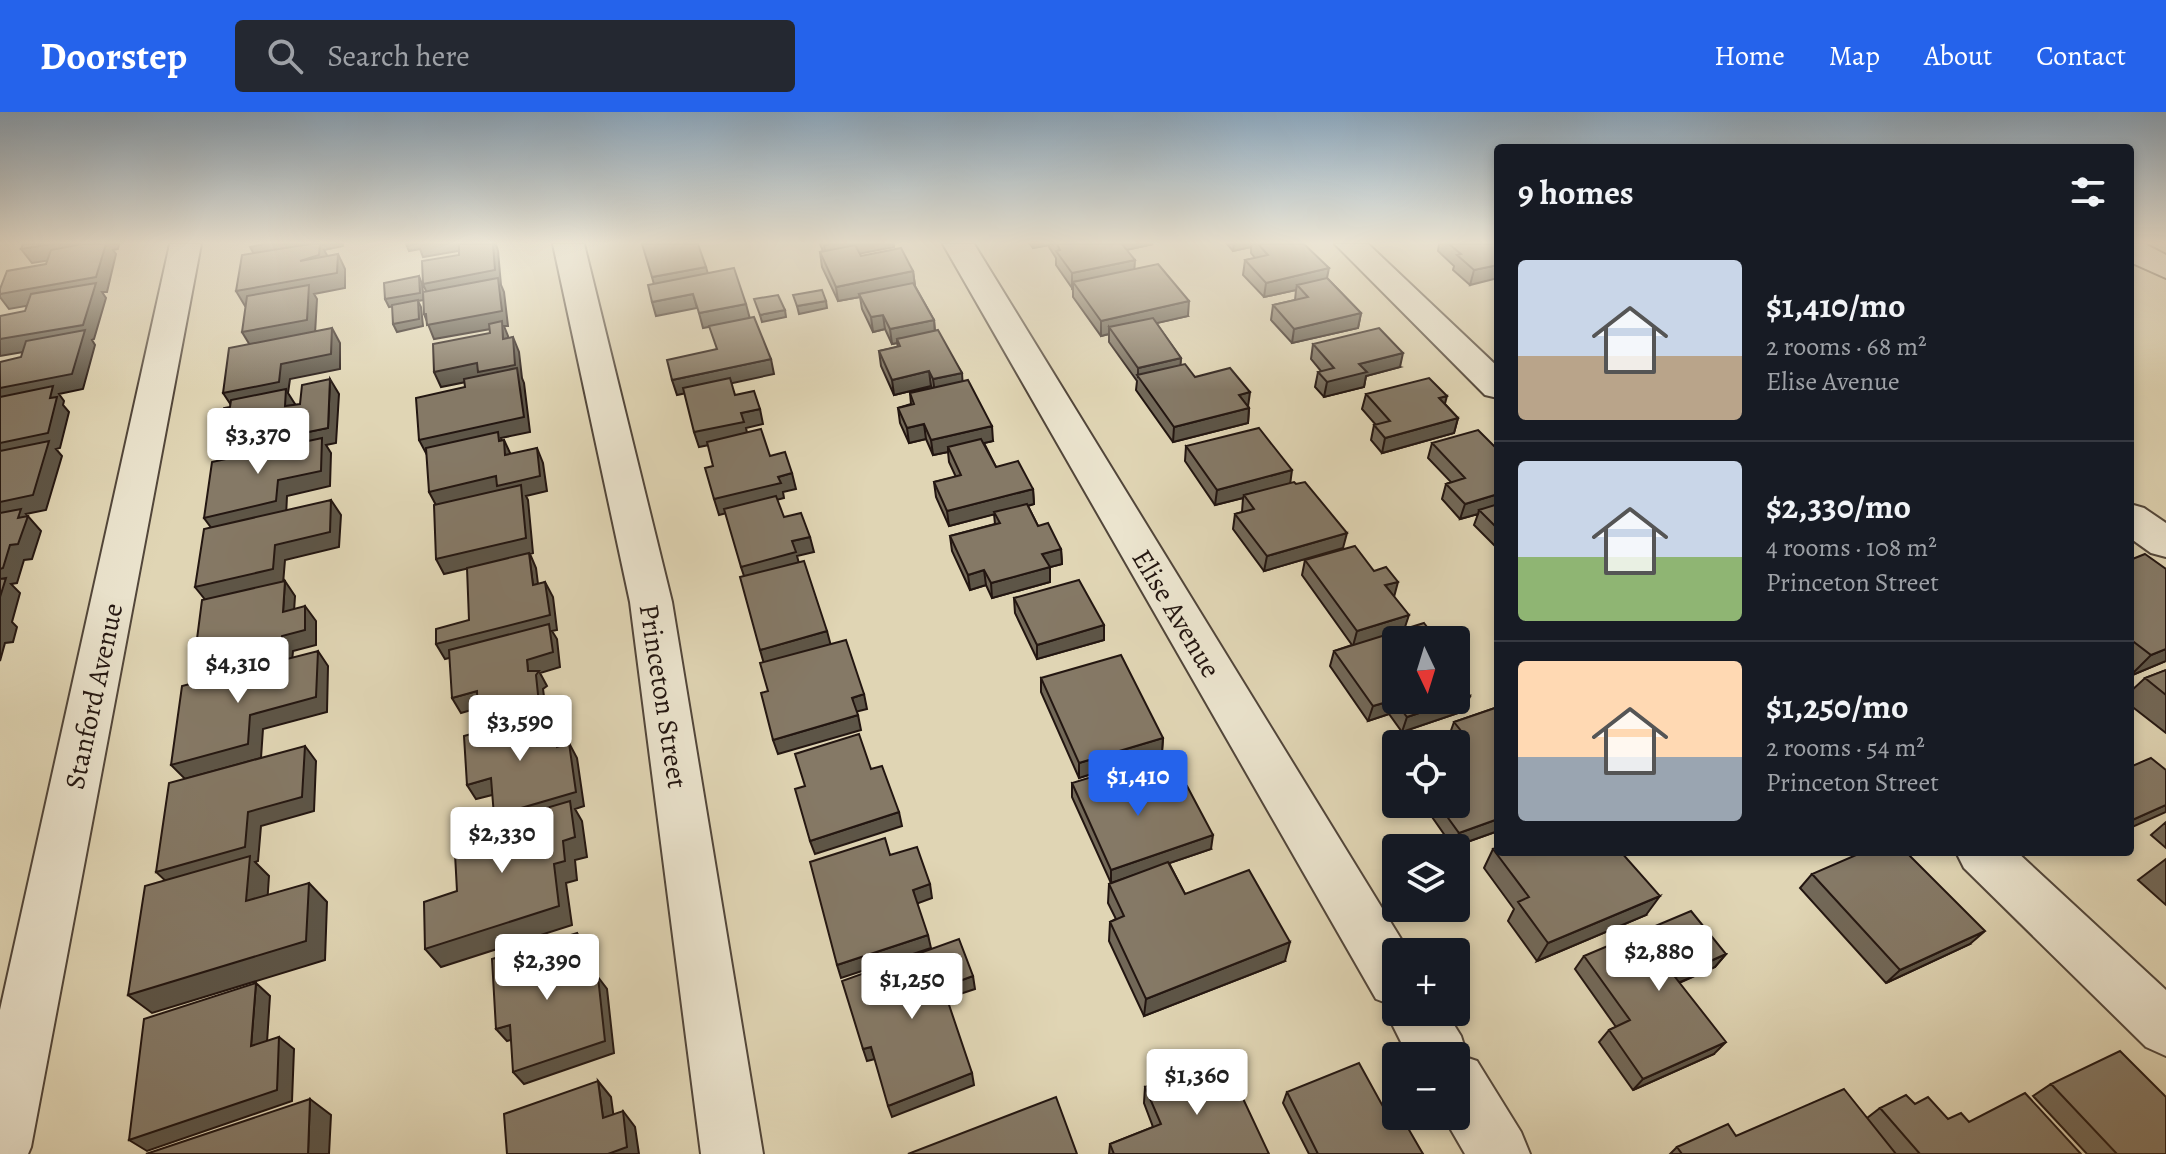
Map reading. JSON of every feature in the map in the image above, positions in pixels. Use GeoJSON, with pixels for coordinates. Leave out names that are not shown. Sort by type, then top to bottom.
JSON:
{"type":"FeatureCollection","features":[{"type":"Feature","properties":{"kind":"street","name":"Stanford Avenue"},"geometry":{"type":"LineString","coordinates":[[0,1147],[176,293]]}},
{"type":"Feature","properties":{"kind":"street","name":"Princeton Street"},"geometry":{"type":"LineString","coordinates":[[578,293],[651,602],[732,1154]]}},
{"type":"Feature","properties":{"kind":"street","name":"Elise Avenue"},"geometry":{"type":"LineString","coordinates":[[987,293],[1382,957]]}},
{"type":"Feature","properties":{"kind":"street"},"geometry":{"type":"LineString","coordinates":[[1400,293],[1494,383]]}},
{"type":"Feature","properties":{"kind":"street"},"geometry":{"type":"LineString","coordinates":[[2134,521],[2166,543]]}},
{"type":"Feature","properties":{"kind":"street"},"geometry":{"type":"LineString","coordinates":[[1986,856],[2166,1028]]}},
{"type":"Feature","properties":{"kind":"street"},"geometry":{"type":"LineString","coordinates":[[1470,1105],[1499,1154]]}},
{"type":"Feature","properties":{"kind":"building"},"geometry":{"type":"Polygon","coordinates":[[[93,293],[83,325],[0,339],[0,316],[25,311],[31,294],[93,293]]]}},
{"type":"Feature","properties":{"kind":"building"},"geometry":{"type":"Polygon","coordinates":[[[309,293],[307,320],[242,332],[247,296],[309,293]]]}},
{"type":"Feature","properties":{"kind":"building"},"geometry":{"type":"Polygon","coordinates":[[[385,293],[420,293],[420,293],[385,299],[385,293]]]}},
{"type":"Feature","properties":{"kind":"building"},"geometry":{"type":"Polygon","coordinates":[[[423,293],[500,293],[502,311],[427,325],[423,293]]]}},
{"type":"Feature","properties":{"kind":"building"},"geometry":{"type":"Polygon","coordinates":[[[650,293],[742,293],[746,304],[699,313],[693,294],[652,302],[650,293]]]}},
{"type":"Feature","properties":{"kind":"building"},"geometry":{"type":"Polygon","coordinates":[[[823,293],[826,301],[797,306],[793,295],[823,293]]]}},
{"type":"Feature","properties":{"kind":"building"},"geometry":{"type":"Polygon","coordinates":[[[918,293],[934,320],[890,329],[883,315],[871,317],[859,294],[918,293]]]}},
{"type":"Feature","properties":{"kind":"building"},"geometry":{"type":"Polygon","coordinates":[[[1081,293],[1182,293],[1189,301],[1101,321],[1081,293]]]}},
{"type":"Feature","properties":{"kind":"building"},"geometry":{"type":"Polygon","coordinates":[[[1304,293],[1341,293],[1361,313],[1294,329],[1273,305],[1308,297],[1304,293]]]}},
{"type":"Feature","properties":{"kind":"building"},"geometry":{"type":"Polygon","coordinates":[[[778,295],[785,310],[760,315],[754,299],[778,295]]]}},
{"type":"Feature","properties":{"kind":"building"},"geometry":{"type":"Polygon","coordinates":[[[418,300],[419,319],[393,324],[392,305],[418,300]]]}},
{"type":"Feature","properties":{"kind":"building"},"geometry":{"type":"Polygon","coordinates":[[[754,317],[771,359],[672,380],[667,360],[717,349],[709,326],[754,317]]]}},
{"type":"Feature","properties":{"kind":"building"},"geometry":{"type":"Polygon","coordinates":[[[1153,318],[1181,358],[1138,368],[1109,327],[1153,318]]]}},
{"type":"Feature","properties":{"kind":"building"},"geometry":{"type":"Polygon","coordinates":[[[502,321],[503,339],[513,337],[515,365],[478,372],[477,363],[434,372],[433,344],[490,333],[489,324],[502,321]]]}},
{"type":"Feature","properties":{"kind":"building"},"geometry":{"type":"Polygon","coordinates":[[[332,328],[331,354],[281,364],[279,382],[223,393],[229,348],[332,328]]]}},
{"type":"Feature","properties":{"kind":"building"},"geometry":{"type":"Polygon","coordinates":[[[1379,328],[1403,353],[1359,364],[1367,372],[1327,382],[1318,372],[1334,368],[1313,344],[1379,328]]]}},
{"type":"Feature","properties":{"kind":"building"},"geometry":{"type":"Polygon","coordinates":[[[85,330],[72,374],[0,388],[0,362],[21,357],[26,341],[85,330]]]}},
{"type":"Feature","properties":{"kind":"building"},"geometry":{"type":"Polygon","coordinates":[[[938,330],[962,373],[933,379],[929,371],[892,380],[879,351],[900,346],[897,339],[938,330]]]}},
{"type":"Feature","properties":{"kind":"building"},"geometry":{"type":"Polygon","coordinates":[[[1185,364],[1195,377],[1230,368],[1250,392],[1239,395],[1249,408],[1174,427],[1137,375],[1185,364]]]}},
{"type":"Feature","properties":{"kind":"building"},"geometry":{"type":"Polygon","coordinates":[[[517,368],[524,417],[419,440],[416,398],[465,387],[464,379],[517,368]]]}},
{"type":"Feature","properties":{"kind":"building"},"geometry":{"type":"Polygon","coordinates":[[[730,378],[735,395],[754,391],[760,409],[741,413],[744,422],[694,432],[683,388],[730,378]]]}},
{"type":"Feature","properties":{"kind":"building"},"geometry":{"type":"Polygon","coordinates":[[[1429,378],[1447,396],[1439,398],[1458,418],[1385,438],[1374,425],[1390,421],[1366,394],[1429,378]]]}},
{"type":"Feature","properties":{"kind":"building"},"geometry":{"type":"Polygon","coordinates":[[[330,379],[328,428],[225,449],[228,429],[221,430],[224,408],[230,407],[231,400],[286,389],[285,406],[300,404],[302,385],[330,379]]]}},
{"type":"Feature","properties":{"kind":"building"},"geometry":{"type":"Polygon","coordinates":[[[968,380],[992,426],[931,440],[924,424],[907,428],[898,408],[914,404],[910,393],[968,380]]]}},
{"type":"Feature","properties":{"kind":"building"},"geometry":{"type":"Polygon","coordinates":[[[53,386],[50,398],[57,397],[48,433],[0,443],[0,397],[53,386]]]}},
{"type":"Feature","properties":{"kind":"building"},"geometry":{"type":"Polygon","coordinates":[[[1259,428],[1292,470],[1217,490],[1186,446],[1259,428]]]}},
{"type":"Feature","properties":{"kind":"building"},"geometry":{"type":"Polygon","coordinates":[[[761,429],[770,456],[785,452],[792,473],[778,477],[781,483],[714,499],[705,468],[713,466],[707,442],[761,429]]]}},
{"type":"Feature","properties":{"kind":"building"},"geometry":{"type":"Polygon","coordinates":[[[1478,430],[1494,446],[1494,495],[1465,504],[1446,484],[1465,478],[1432,443],[1478,430]]]}},
{"type":"Feature","properties":{"kind":"building"},"geometry":{"type":"Polygon","coordinates":[[[498,432],[499,441],[504,440],[505,455],[537,448],[540,476],[497,486],[496,476],[429,492],[426,448],[498,432]]]}},
{"type":"Feature","properties":{"kind":"building"},"geometry":{"type":"Polygon","coordinates":[[[322,438],[321,471],[278,480],[276,501],[204,518],[212,462],[322,438]]]}},
{"type":"Feature","properties":{"kind":"building"},"geometry":{"type":"Polygon","coordinates":[[[981,439],[996,467],[1018,461],[1033,489],[947,511],[934,482],[961,475],[948,447],[981,439]]]}},
{"type":"Feature","properties":{"kind":"building"},"geometry":{"type":"Polygon","coordinates":[[[49,441],[33,495],[0,502],[0,451],[49,441]]]}},
{"type":"Feature","properties":{"kind":"building"},"geometry":{"type":"Polygon","coordinates":[[[1305,482],[1347,533],[1267,556],[1235,514],[1254,509],[1244,495],[1305,482]]]}},
{"type":"Feature","properties":{"kind":"building"},"geometry":{"type":"Polygon","coordinates":[[[521,485],[526,538],[436,559],[434,505],[521,485]]]}},
{"type":"Feature","properties":{"kind":"building"},"geometry":{"type":"Polygon","coordinates":[[[776,496],[784,517],[801,513],[810,537],[792,541],[796,552],[741,567],[724,509],[776,496]]]}},
{"type":"Feature","properties":{"kind":"building"},"geometry":{"type":"Polygon","coordinates":[[[331,500],[330,532],[275,545],[273,569],[195,587],[204,529],[331,500]]]}},
{"type":"Feature","properties":{"kind":"building"},"geometry":{"type":"Polygon","coordinates":[[[1027,504],[1038,526],[1048,523],[1061,549],[1042,554],[1050,567],[991,583],[984,570],[968,575],[950,536],[1000,523],[994,512],[1027,504]]]}},
{"type":"Feature","properties":{"kind":"building"},"geometry":{"type":"Polygon","coordinates":[[[1494,505],[1494,525],[1479,510],[1494,505]]]}},
{"type":"Feature","properties":{"kind":"building"},"geometry":{"type":"Polygon","coordinates":[[[21,509],[18,518],[28,516],[18,544],[10,545],[0,569],[0,513],[21,509]]]}},
{"type":"Feature","properties":{"kind":"building"},"geometry":{"type":"Polygon","coordinates":[[[1355,546],[1374,571],[1386,567],[1398,582],[1385,585],[1409,615],[1357,631],[1305,560],[1355,546]]]}},
{"type":"Feature","properties":{"kind":"building"},"geometry":{"type":"Polygon","coordinates":[[[529,553],[533,585],[545,582],[550,615],[436,644],[436,629],[469,620],[467,568],[529,553]]]}},
{"type":"Feature","properties":{"kind":"building"},"geometry":{"type":"Polygon","coordinates":[[[2145,554],[2166,569],[2166,649],[2151,655],[2134,642],[2134,558],[2145,554]]]}},
{"type":"Feature","properties":{"kind":"building"},"geometry":{"type":"Polygon","coordinates":[[[804,561],[827,631],[760,650],[740,577],[804,561]]]}},
{"type":"Feature","properties":{"kind":"building"},"geometry":{"type":"Polygon","coordinates":[[[6,578],[0,597],[0,579],[6,578]]]}},
{"type":"Feature","properties":{"kind":"building"},"geometry":{"type":"Polygon","coordinates":[[[1079,580],[1104,625],[1037,645],[1014,598],[1079,580]]]}},
{"type":"Feature","properties":{"kind":"building"},"geometry":{"type":"Polygon","coordinates":[[[285,581],[283,612],[305,606],[305,630],[282,636],[280,647],[193,670],[202,600],[285,581]]]}},
{"type":"Feature","properties":{"kind":"building"},"geometry":{"type":"Polygon","coordinates":[[[549,624],[553,652],[527,660],[528,671],[539,671],[536,675],[539,704],[478,721],[477,691],[452,698],[449,650],[549,624]]]}},
{"type":"Feature","properties":{"kind":"building"},"geometry":{"type":"Polygon","coordinates":[[[1382,636],[1382,703],[1373,706],[1334,651],[1382,636]]]}},
{"type":"Feature","properties":{"kind":"building"},"geometry":{"type":"Polygon","coordinates":[[[846,640],[864,694],[852,698],[858,715],[773,740],[761,693],[768,691],[760,663],[846,640]]]}},
{"type":"Feature","properties":{"kind":"building"},"geometry":{"type":"Polygon","coordinates":[[[318,651],[316,697],[250,715],[248,744],[171,765],[182,686],[318,651]]]}},
{"type":"Feature","properties":{"kind":"building"},"geometry":{"type":"Polygon","coordinates":[[[1121,655],[1163,738],[1079,763],[1041,678],[1121,655]]]}},
{"type":"Feature","properties":{"kind":"building"},"geometry":{"type":"Polygon","coordinates":[[[2166,670],[2166,695],[2145,678],[2166,670]]]}},
{"type":"Feature","properties":{"kind":"building"},"geometry":{"type":"Polygon","coordinates":[[[1494,708],[1494,820],[1459,833],[1448,818],[1470,818],[1470,730],[1460,730],[1454,722],[1494,708]]]}},
{"type":"Feature","properties":{"kind":"building"},"geometry":{"type":"Polygon","coordinates":[[[552,711],[557,747],[569,743],[576,792],[494,816],[491,778],[467,785],[464,736],[552,711]]]}},
{"type":"Feature","properties":{"kind":"building"},"geometry":{"type":"Polygon","coordinates":[[[859,734],[871,769],[882,766],[899,812],[810,841],[795,789],[805,786],[795,754],[859,734]]]}},
{"type":"Feature","properties":{"kind":"building"},"geometry":{"type":"Polygon","coordinates":[[[305,746],[302,797],[248,812],[245,847],[156,872],[169,783],[305,746]]]}},
{"type":"Feature","properties":{"kind":"building"},"geometry":{"type":"Polygon","coordinates":[[[2151,758],[2166,770],[2166,805],[2134,819],[2134,765],[2151,758]]]}},
{"type":"Feature","properties":{"kind":"building"},"geometry":{"type":"Polygon","coordinates":[[[1124,767],[1141,800],[1187,786],[1213,835],[1111,870],[1072,783],[1124,767]]]}},
{"type":"Feature","properties":{"kind":"building"},"geometry":{"type":"Polygon","coordinates":[[[570,801],[575,837],[563,841],[565,861],[554,864],[559,906],[425,949],[424,902],[457,891],[454,835],[570,801]]]}},
{"type":"Feature","properties":{"kind":"building"},"geometry":{"type":"Polygon","coordinates":[[[885,838],[890,855],[917,847],[930,884],[913,890],[928,935],[837,965],[810,862],[885,838]]]}},
{"type":"Feature","properties":{"kind":"building"},"geometry":{"type":"Polygon","coordinates":[[[250,856],[246,901],[309,883],[306,941],[128,995],[145,886],[250,856]]]}},
{"type":"Feature","properties":{"kind":"building"},"geometry":{"type":"Polygon","coordinates":[[[1498,856],[1625,856],[1660,896],[1548,943],[1518,902],[1529,897],[1498,856]]]}},
{"type":"Feature","properties":{"kind":"building"},"geometry":{"type":"Polygon","coordinates":[[[1854,856],[1910,856],[1985,931],[1900,970],[1812,874],[1854,856]]]}},
{"type":"Feature","properties":{"kind":"building"},"geometry":{"type":"Polygon","coordinates":[[[1168,862],[1185,894],[1249,870],[1290,942],[1146,999],[1110,922],[1124,916],[1109,884],[1168,862]]]}},
{"type":"Feature","properties":{"kind":"building"},"geometry":{"type":"Polygon","coordinates":[[[1691,911],[1726,954],[1675,977],[1726,1042],[1643,1079],[1609,1030],[1630,1020],[1584,956],[1691,911]]]}},
{"type":"Feature","properties":{"kind":"building"},"geometry":{"type":"Polygon","coordinates":[[[577,933],[583,982],[598,977],[605,1041],[513,1072],[510,1025],[496,1029],[492,959],[577,933]]]}},
{"type":"Feature","properties":{"kind":"building"},"geometry":{"type":"Polygon","coordinates":[[[959,939],[973,976],[943,987],[972,1073],[888,1106],[871,1047],[863,1049],[842,981],[959,939]]]}},
{"type":"Feature","properties":{"kind":"building"},"geometry":{"type":"Polygon","coordinates":[[[256,983],[251,1046],[279,1037],[277,1090],[129,1140],[144,1019],[256,983]]]}},
{"type":"Feature","properties":{"kind":"building"},"geometry":{"type":"Polygon","coordinates":[[[2120,1051],[2166,1097],[2166,1154],[2117,1154],[2051,1084],[2120,1051]]]}},
{"type":"Feature","properties":{"kind":"building"},"geometry":{"type":"Polygon","coordinates":[[[1223,1056],[1269,1154],[1114,1154],[1110,1144],[1161,1124],[1145,1087],[1223,1056]]]}},
{"type":"Feature","properties":{"kind":"building"},"geometry":{"type":"Polygon","coordinates":[[[1359,1063],[1382,1105],[1382,1130],[1409,1130],[1423,1154],[1318,1154],[1287,1092],[1359,1063]]]}},
{"type":"Feature","properties":{"kind":"building"},"geometry":{"type":"Polygon","coordinates":[[[598,1081],[603,1118],[623,1111],[627,1147],[608,1154],[507,1154],[504,1114],[598,1081]]]}},
{"type":"Feature","properties":{"kind":"building"},"geometry":{"type":"Polygon","coordinates":[[[1844,1089],[1896,1154],[1682,1154],[1677,1147],[1728,1124],[1736,1136],[1844,1089]]]}},
{"type":"Feature","properties":{"kind":"building"},"geometry":{"type":"Polygon","coordinates":[[[2025,1093],[2081,1154],[1920,1154],[1880,1108],[1906,1095],[1915,1104],[1928,1097],[1948,1119],[1961,1113],[1969,1122],[2025,1093]]]}},
{"type":"Feature","properties":{"kind":"building"},"geometry":{"type":"Polygon","coordinates":[[[1056,1097],[1077,1154],[908,1154],[1056,1097]]]}},
{"type":"Feature","properties":{"kind":"building"},"geometry":{"type":"Polygon","coordinates":[[[310,1099],[308,1154],[146,1154],[310,1099]]]}}]}
